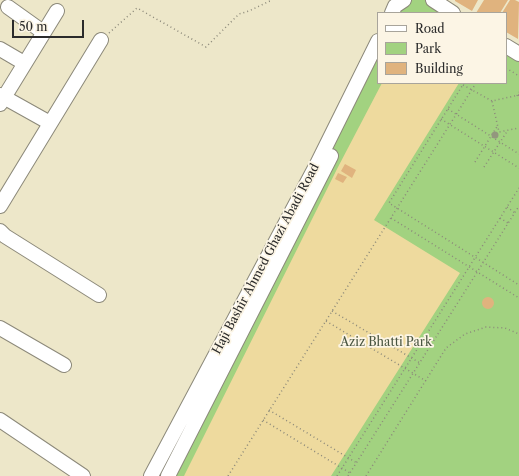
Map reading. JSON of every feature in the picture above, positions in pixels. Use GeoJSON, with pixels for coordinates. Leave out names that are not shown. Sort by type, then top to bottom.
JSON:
{"type":"FeatureCollection","features":[{"type":"Feature","properties":{"kind":"street"},"geometry":{"type":"LineString","coordinates":[[433,0],[451,12]]}},
{"type":"Feature","properties":{"kind":"street"},"geometry":{"type":"LineString","coordinates":[[8,6],[43,32]]}},
{"type":"Feature","properties":{"kind":"street"},"geometry":{"type":"LineString","coordinates":[[50,123],[1,99],[57,10]]}},
{"type":"Feature","properties":{"kind":"street"},"geometry":{"type":"LineString","coordinates":[[0,206],[101,40]]}},
{"type":"Feature","properties":{"kind":"street","name":"Haji Bashir Ahmed Ghazi Abadi Road"},"geometry":{"type":"LineString","coordinates":[[151,476],[317,164],[377,43]]}},
{"type":"Feature","properties":{"kind":"street"},"geometry":{"type":"LineString","coordinates":[[507,47],[519,54]]}},
{"type":"Feature","properties":{"kind":"street"},"geometry":{"type":"LineString","coordinates":[[0,49],[24,63]]}},
{"type":"Feature","properties":{"kind":"street","name":"Haji Bashir Ahmed Ghazi Abadi Road"},"geometry":{"type":"LineString","coordinates":[[168,476],[324,170],[377,62]]}},
{"type":"Feature","properties":{"kind":"street"},"geometry":{"type":"LineString","coordinates":[[2,237],[99,295]]}},
{"type":"Feature","properties":{"kind":"street"},"geometry":{"type":"LineString","coordinates":[[0,328],[64,365]]}},
{"type":"Feature","properties":{"kind":"street"},"geometry":{"type":"LineString","coordinates":[[0,420],[65,471],[83,476]]}},
{"type":"Feature","properties":{"kind":"path"},"geometry":{"type":"LineString","coordinates":[[101,40],[137,8],[206,47],[239,14],[272,0]]}},
{"type":"Feature","properties":{"kind":"path"},"geometry":{"type":"LineString","coordinates":[[507,69],[519,76]]}},
{"type":"Feature","properties":{"kind":"path"},"geometry":{"type":"LineString","coordinates":[[519,92],[518,95],[492,101],[464,84],[389,203],[519,284]]}},
{"type":"Feature","properties":{"kind":"path"},"geometry":{"type":"LineString","coordinates":[[228,476],[475,84]]}},
{"type":"Feature","properties":{"kind":"path"},"geometry":{"type":"LineString","coordinates":[[492,101],[499,132],[519,128]]}},
{"type":"Feature","properties":{"kind":"path"},"geometry":{"type":"LineString","coordinates":[[448,109],[519,154]]}},
{"type":"Feature","properties":{"kind":"path"},"geometry":{"type":"LineString","coordinates":[[441,119],[519,168]]}},
{"type":"Feature","properties":{"kind":"path"},"geometry":{"type":"LineString","coordinates":[[475,162],[498,125]]}},
{"type":"Feature","properties":{"kind":"path"},"geometry":{"type":"LineString","coordinates":[[484,168],[508,130]]}},
{"type":"Feature","properties":{"kind":"path"},"geometry":{"type":"LineString","coordinates":[[337,476],[519,188]]}},
{"type":"Feature","properties":{"kind":"path"},"geometry":{"type":"LineString","coordinates":[[348,476],[519,206]]}},
{"type":"Feature","properties":{"kind":"path"},"geometry":{"type":"LineString","coordinates":[[507,207],[515,213]]}},
{"type":"Feature","properties":{"kind":"path"},"geometry":{"type":"LineString","coordinates":[[391,218],[519,298]]}},
{"type":"Feature","properties":{"kind":"path"},"geometry":{"type":"LineString","coordinates":[[500,218],[508,223]]}},
{"type":"Feature","properties":{"kind":"path"},"geometry":{"type":"LineString","coordinates":[[332,311],[420,363]]}},
{"type":"Feature","properties":{"kind":"path"},"geometry":{"type":"LineString","coordinates":[[326,321],[426,381]]}},
{"type":"Feature","properties":{"kind":"path"},"geometry":{"type":"LineString","coordinates":[[366,476],[446,348],[465,334],[486,327],[505,328],[519,334]]}},
{"type":"Feature","properties":{"kind":"path"},"geometry":{"type":"LineString","coordinates":[[269,410],[357,463]]}},
{"type":"Feature","properties":{"kind":"path"},"geometry":{"type":"LineString","coordinates":[[263,420],[350,473]]}},
{"type":"Feature","properties":{"kind":"green space"},"geometry":{"type":"Polygon","coordinates":[[[404,0],[432,0],[451,12],[393,12],[404,0]]]}},
{"type":"Feature","properties":{"kind":"green space","name":"Aziz Bhatti Park"},"geometry":{"type":"Polygon","coordinates":[[[377,46],[377,84],[507,84],[507,48],[519,55],[519,476],[175,476],[377,46]]]}},
{"type":"Feature","properties":{"kind":"sand"},"geometry":{"type":"Polygon","coordinates":[[[381,84],[458,84],[374,220],[460,273],[331,476],[184,476],[337,169],[381,84]]]}},
{"type":"Feature","properties":{"kind":"building"},"geometry":{"type":"Polygon","coordinates":[[[455,0],[478,0],[472,11],[455,0]]]}},
{"type":"Feature","properties":{"kind":"building"},"geometry":{"type":"Polygon","coordinates":[[[484,0],[508,0],[501,12],[477,12],[484,0]]]}},
{"type":"Feature","properties":{"kind":"building"},"geometry":{"type":"Polygon","coordinates":[[[510,0],[519,2],[518,39],[507,33],[507,12],[503,12],[510,0]]]}},
{"type":"Feature","properties":{"kind":"building"},"geometry":{"type":"Polygon","coordinates":[[[345,164],[356,170],[352,178],[341,171],[345,164]]]}},
{"type":"Feature","properties":{"kind":"building"},"geometry":{"type":"Polygon","coordinates":[[[338,173],[347,177],[343,183],[335,179],[338,173]]]}},
{"type":"Feature","properties":{"kind":"building"},"geometry":{"type":"Polygon","coordinates":[[[488,297],[492,299],[494,303],[492,307],[488,309],[484,307],[482,303],[484,299],[488,297]]]}}]}
